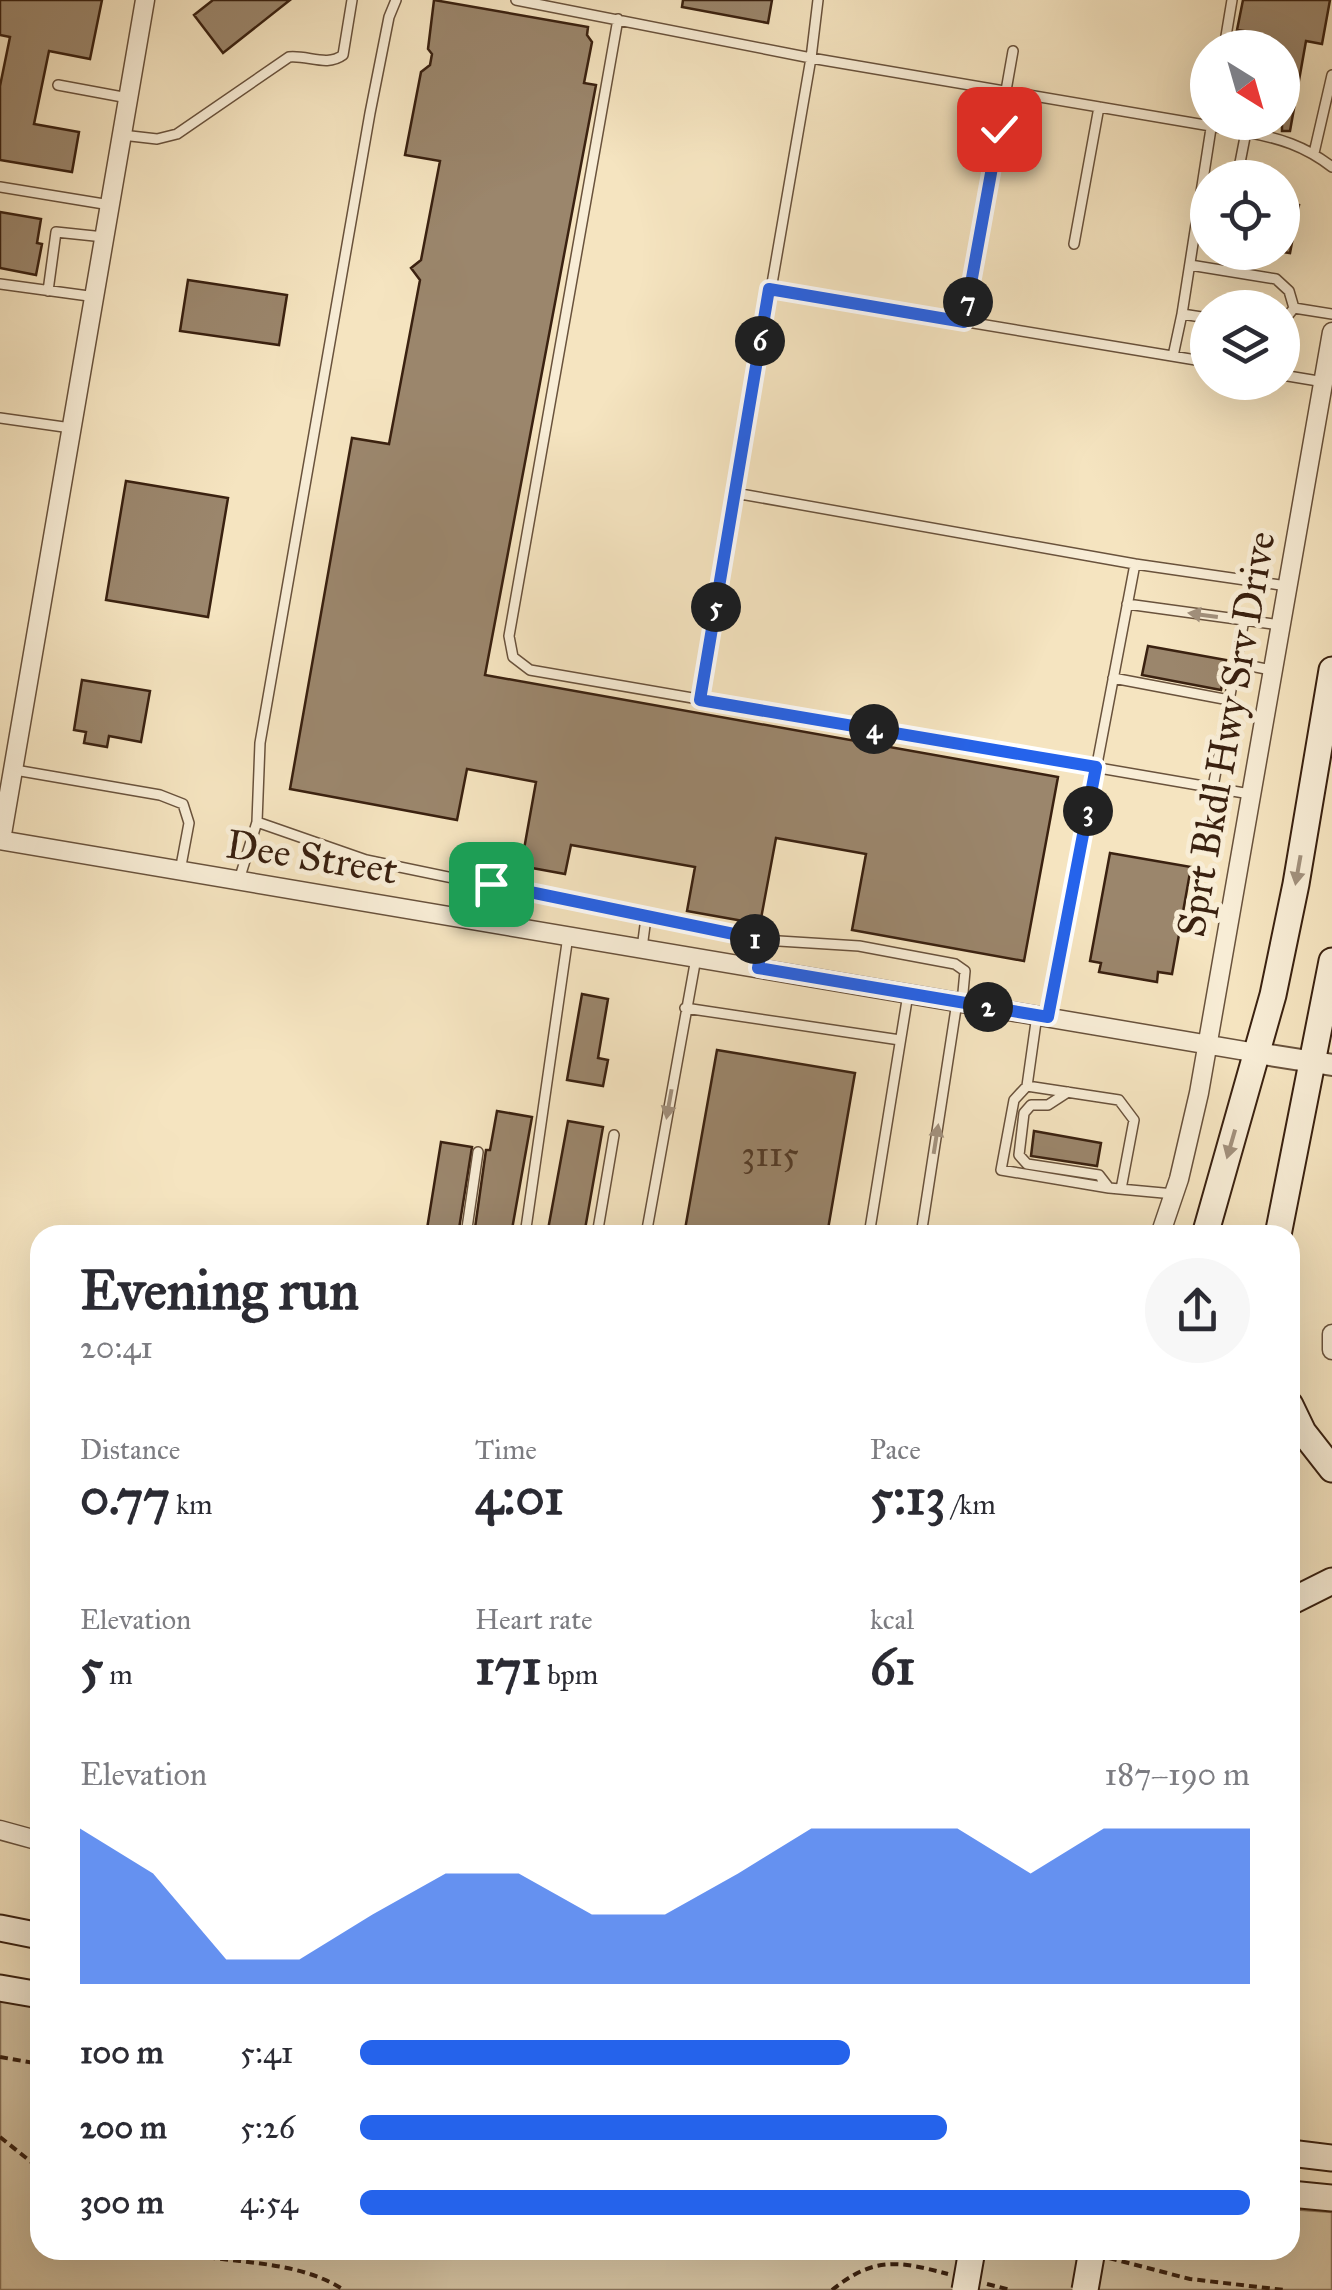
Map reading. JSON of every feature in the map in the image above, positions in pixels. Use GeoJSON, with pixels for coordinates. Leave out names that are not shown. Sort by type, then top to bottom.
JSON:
{"type":"FeatureCollection","features":[{"type":"Feature","properties":{"kind":"main road"},"geometry":{"type":"LineString","coordinates":[[1209,1225],[1257,1053],[1296,884],[1332,670]]}},
{"type":"Feature","properties":{"kind":"main road"},"geometry":{"type":"LineString","coordinates":[[1282,1225],[1332,961]]}},
{"type":"Feature","properties":{"kind":"main road"},"geometry":{"type":"LineString","coordinates":[[1265,1225],[1313,1062]]}},
{"type":"Feature","properties":{"kind":"main road"},"geometry":{"type":"LineString","coordinates":[[1300,1426],[1332,1469]]}},
{"type":"Feature","properties":{"kind":"main road"},"geometry":{"type":"LineString","coordinates":[[1300,1597],[1332,1581]]}},
{"type":"Feature","properties":{"kind":"main road"},"geometry":{"type":"LineString","coordinates":[[0,1928],[30,1934]]}},
{"type":"Feature","properties":{"kind":"main road"},"geometry":{"type":"LineString","coordinates":[[0,1988],[30,1993]]}},
{"type":"Feature","properties":{"kind":"main road"},"geometry":{"type":"LineString","coordinates":[[1300,2154],[1327,2157]]}},
{"type":"Feature","properties":{"kind":"main road"},"geometry":{"type":"LineString","coordinates":[[1300,2195],[1332,2198]]}},
{"type":"Feature","properties":{"kind":"main road"},"geometry":{"type":"LineString","coordinates":[[1085,2290],[1096,2260]]}},
{"type":"Feature","properties":{"kind":"street"},"geometry":{"type":"LineString","coordinates":[[1,840],[144,0]]}},
{"type":"Feature","properties":{"kind":"street","name":"Sprt Bkdl Hwy Srv Drive"},"geometry":{"type":"LineString","coordinates":[[1163,1225],[1199,1093],[1332,332]]}},
{"type":"Feature","properties":{"kind":"street","name":"Dee Street"},"geometry":{"type":"LineString","coordinates":[[1,840],[1205,1042]]}},
{"type":"Feature","properties":{"kind":"street"},"geometry":{"type":"LineString","coordinates":[[1205,1042],[1313,1062]]}},
{"type":"Feature","properties":{"kind":"street"},"geometry":{"type":"LineString","coordinates":[[1332,1334],[1332,1350]]}},
{"type":"Feature","properties":{"kind":"street"},"geometry":{"type":"LineString","coordinates":[[0,1830],[30,1838]]}},
{"type":"Feature","properties":{"kind":"lane"},"geometry":{"type":"LineString","coordinates":[[122,135],[158,140],[176,134],[289,57],[338,59],[343,55],[352,0]]}},
{"type":"Feature","properties":{"kind":"lane"},"geometry":{"type":"LineString","coordinates":[[239,880],[256,822],[264,723],[370,113],[389,17],[396,0]]}},
{"type":"Feature","properties":{"kind":"lane"},"geometry":{"type":"LineString","coordinates":[[516,0],[811,58],[1190,121]]}},
{"type":"Feature","properties":{"kind":"lane"},"geometry":{"type":"LineString","coordinates":[[700,700],[818,0]]}},
{"type":"Feature","properties":{"kind":"lane"},"geometry":{"type":"LineString","coordinates":[[1227,30],[1232,0]]}},
{"type":"Feature","properties":{"kind":"lane"},"geometry":{"type":"LineString","coordinates":[[618,19],[508,636],[514,657],[530,670],[1250,794]]}},
{"type":"Feature","properties":{"kind":"lane"},"geometry":{"type":"LineString","coordinates":[[964,322],[1013,51]]}},
{"type":"Feature","properties":{"kind":"lane"},"geometry":{"type":"LineString","coordinates":[[1314,153],[1332,76]]}},
{"type":"Feature","properties":{"kind":"lane"},"geometry":{"type":"LineString","coordinates":[[58,86],[128,98]]}},
{"type":"Feature","properties":{"kind":"lane"},"geometry":{"type":"LineString","coordinates":[[1074,244],[1100,107]]}},
{"type":"Feature","properties":{"kind":"lane"},"geometry":{"type":"LineString","coordinates":[[1284,140],[1314,153],[1332,167]]}},
{"type":"Feature","properties":{"kind":"lane"},"geometry":{"type":"LineString","coordinates":[[0,186],[110,205]]}},
{"type":"Feature","properties":{"kind":"lane"},"geometry":{"type":"LineString","coordinates":[[48,290],[56,232],[105,237]]}},
{"type":"Feature","properties":{"kind":"lane"},"geometry":{"type":"LineString","coordinates":[[1173,356],[1190,265]]}},
{"type":"Feature","properties":{"kind":"lane"},"geometry":{"type":"LineString","coordinates":[[1221,270],[1276,279],[1290,290]]}},
{"type":"Feature","properties":{"kind":"lane"},"geometry":{"type":"LineString","coordinates":[[0,284],[96,297]]}},
{"type":"Feature","properties":{"kind":"lane"},"geometry":{"type":"LineString","coordinates":[[769,289],[1190,359]]}},
{"type":"Feature","properties":{"kind":"lane"},"geometry":{"type":"LineString","coordinates":[[1300,309],[1332,314]]}},
{"type":"Feature","properties":{"kind":"lane"},"geometry":{"type":"LineString","coordinates":[[1182,314],[1190,315]]}},
{"type":"Feature","properties":{"kind":"lane"},"geometry":{"type":"LineString","coordinates":[[1300,378],[1324,382]]}},
{"type":"Feature","properties":{"kind":"lane"},"geometry":{"type":"LineString","coordinates":[[0,418],[73,428]]}},
{"type":"Feature","properties":{"kind":"lane"},"geometry":{"type":"LineString","coordinates":[[735,493],[1135,564],[1287,586]]}},
{"type":"Feature","properties":{"kind":"lane"},"geometry":{"type":"LineString","coordinates":[[1135,564],[1043,1016],[1027,1086],[1014,1100],[1001,1170],[1174,1194]]}},
{"type":"Feature","properties":{"kind":"lane"},"geometry":{"type":"LineString","coordinates":[[1128,604],[1280,625]]}},
{"type":"Feature","properties":{"kind":"lane"},"geometry":{"type":"LineString","coordinates":[[1212,787],[1244,620]]}},
{"type":"Feature","properties":{"kind":"lane"},"geometry":{"type":"LineString","coordinates":[[1236,663],[1271,670]]}},
{"type":"Feature","properties":{"kind":"lane"},"geometry":{"type":"LineString","coordinates":[[1113,678],[1229,700]]}},
{"type":"Feature","properties":{"kind":"lane"},"geometry":{"type":"LineString","coordinates":[[14,770],[160,794],[183,804],[189,823],[180,872]]}},
{"type":"Feature","properties":{"kind":"lane"},"geometry":{"type":"LineString","coordinates":[[256,822],[366,860],[646,918],[763,940],[859,946],[955,964],[965,971],[966,979],[923,1225]]}},
{"type":"Feature","properties":{"kind":"lane"},"geometry":{"type":"LineString","coordinates":[[483,921],[491,884]]}},
{"type":"Feature","properties":{"kind":"lane"},"geometry":{"type":"LineString","coordinates":[[642,948],[646,918]]}},
{"type":"Feature","properties":{"kind":"lane"},"geometry":{"type":"LineString","coordinates":[[526,1225],[568,936]]}},
{"type":"Feature","properties":{"kind":"lane"},"geometry":{"type":"LineString","coordinates":[[758,968],[763,940]]}},
{"type":"Feature","properties":{"kind":"lane"},"geometry":{"type":"LineString","coordinates":[[648,1225],[696,958]]}},
{"type":"Feature","properties":{"kind":"lane"},"geometry":{"type":"LineString","coordinates":[[872,1225],[908,994]]}},
{"type":"Feature","properties":{"kind":"lane"},"geometry":{"type":"LineString","coordinates":[[685,1008],[900,1040]]}},
{"type":"Feature","properties":{"kind":"lane"},"geometry":{"type":"LineString","coordinates":[[1027,1086],[1118,1100],[1134,1120],[1121,1189]]}},
{"type":"Feature","properties":{"kind":"lane"},"geometry":{"type":"LineString","coordinates":[[1068,1092],[1048,1104],[1031,1105],[1024,1113],[1019,1156],[1027,1164],[1098,1175],[1109,1188]]}},
{"type":"Feature","properties":{"kind":"lane"},"geometry":{"type":"LineString","coordinates":[[599,1225],[614,1135]]}},
{"type":"Feature","properties":{"kind":"lane"},"geometry":{"type":"LineString","coordinates":[[467,1225],[478,1152]]}},
{"type":"Feature","properties":{"kind":"path"},"geometry":{"type":"LineString","coordinates":[[0,2057],[30,2062]]}},
{"type":"Feature","properties":{"kind":"path"},"geometry":{"type":"LineString","coordinates":[[0,2137],[30,2161]]}},
{"type":"Feature","properties":{"kind":"path"},"geometry":{"type":"LineString","coordinates":[[215,2260],[320,2275],[344,2290]]}},
{"type":"Feature","properties":{"kind":"path"},"geometry":{"type":"LineString","coordinates":[[1124,2260],[1190,2278],[1284,2290]]}},
{"type":"Feature","properties":{"kind":"path"},"geometry":{"type":"LineString","coordinates":[[832,2290],[854,2272],[888,2262],[1011,2290]]}},
{"type":"Feature","properties":{"kind":"shaded area"},"geometry":{"type":"Polygon","coordinates":[[[0,1999],[30,2004],[30,2260],[1300,2260],[1300,2210],[1332,2212],[1332,2290],[0,2290],[0,1999]]]}},
{"type":"Feature","properties":{"kind":"building"},"geometry":{"type":"Polygon","coordinates":[[[0,0],[102,0],[90,59],[49,51],[34,124],[79,132],[72,172],[0,160],[0,86],[10,37],[0,35],[0,0]]]}},
{"type":"Feature","properties":{"kind":"building"},"geometry":{"type":"Polygon","coordinates":[[[213,0],[290,0],[223,53],[194,15],[213,0]]]}},
{"type":"Feature","properties":{"kind":"building"},"geometry":{"type":"Polygon","coordinates":[[[434,0],[588,27],[587,35],[592,42],[584,83],[596,85],[485,675],[1058,777],[1024,961],[852,930],[866,854],[776,838],[760,924],[687,911],[695,867],[571,845],[565,874],[521,866],[536,782],[467,769],[457,820],[290,789],[352,438],[389,444],[420,280],[411,268],[421,260],[440,161],[405,155],[421,72],[430,65],[434,0]]]}},
{"type":"Feature","properties":{"kind":"building"},"geometry":{"type":"Polygon","coordinates":[[[683,0],[772,0],[768,23],[682,7],[683,0]]]}},
{"type":"Feature","properties":{"kind":"building"},"geometry":{"type":"Polygon","coordinates":[[[1243,0],[1330,0],[1322,44],[1306,41],[1300,75],[1300,30],[1237,30],[1243,0]]]}},
{"type":"Feature","properties":{"kind":"building"},"geometry":{"type":"Polygon","coordinates":[[[0,212],[41,219],[37,243],[42,244],[36,275],[0,268],[0,212]]]}},
{"type":"Feature","properties":{"kind":"building"},"geometry":{"type":"Polygon","coordinates":[[[188,280],[287,295],[279,345],[180,331],[188,280]]]}},
{"type":"Feature","properties":{"kind":"building"},"geometry":{"type":"Polygon","coordinates":[[[126,481],[228,498],[208,617],[106,600],[126,481]]]}},
{"type":"Feature","properties":{"kind":"building"},"geometry":{"type":"Polygon","coordinates":[[[1148,646],[1226,660],[1221,690],[1142,675],[1148,646]]]}},
{"type":"Feature","properties":{"kind":"building"},"geometry":{"type":"Polygon","coordinates":[[[82,680],[150,691],[141,742],[109,736],[107,747],[84,743],[86,732],[74,730],[82,680]]]}},
{"type":"Feature","properties":{"kind":"building"},"geometry":{"type":"Polygon","coordinates":[[[1110,853],[1191,867],[1172,974],[1158,972],[1157,982],[1099,972],[1101,963],[1090,961],[1110,853]]]}},
{"type":"Feature","properties":{"kind":"building"},"geometry":{"type":"Polygon","coordinates":[[[582,994],[608,999],[598,1058],[608,1060],[603,1086],[567,1080],[582,994]]]}},
{"type":"Feature","properties":{"kind":"building"},"geometry":{"type":"Polygon","coordinates":[[[717,1050],[855,1073],[829,1225],[686,1225],[717,1050]]]}},
{"type":"Feature","properties":{"kind":"building"},"geometry":{"type":"Polygon","coordinates":[[[497,1111],[532,1117],[513,1225],[475,1225],[486,1150],[490,1150],[497,1111]]]}},
{"type":"Feature","properties":{"kind":"building"},"geometry":{"type":"Polygon","coordinates":[[[568,1121],[603,1127],[586,1225],[549,1225],[568,1121]]]}},
{"type":"Feature","properties":{"kind":"building"},"geometry":{"type":"Polygon","coordinates":[[[1034,1131],[1101,1143],[1097,1166],[1031,1156],[1034,1131]]]}},
{"type":"Feature","properties":{"kind":"building"},"geometry":{"type":"Polygon","coordinates":[[[441,1142],[472,1147],[460,1225],[428,1225],[441,1142]]]}},
{"type":"Feature","properties":{"kind":"route"},"geometry":{"type":"LineString","coordinates":[[491,884],[763,940],[758,968],[1048,1017],[1096,767],[700,700],[769,289],[964,322],[999,129]]}}]}
